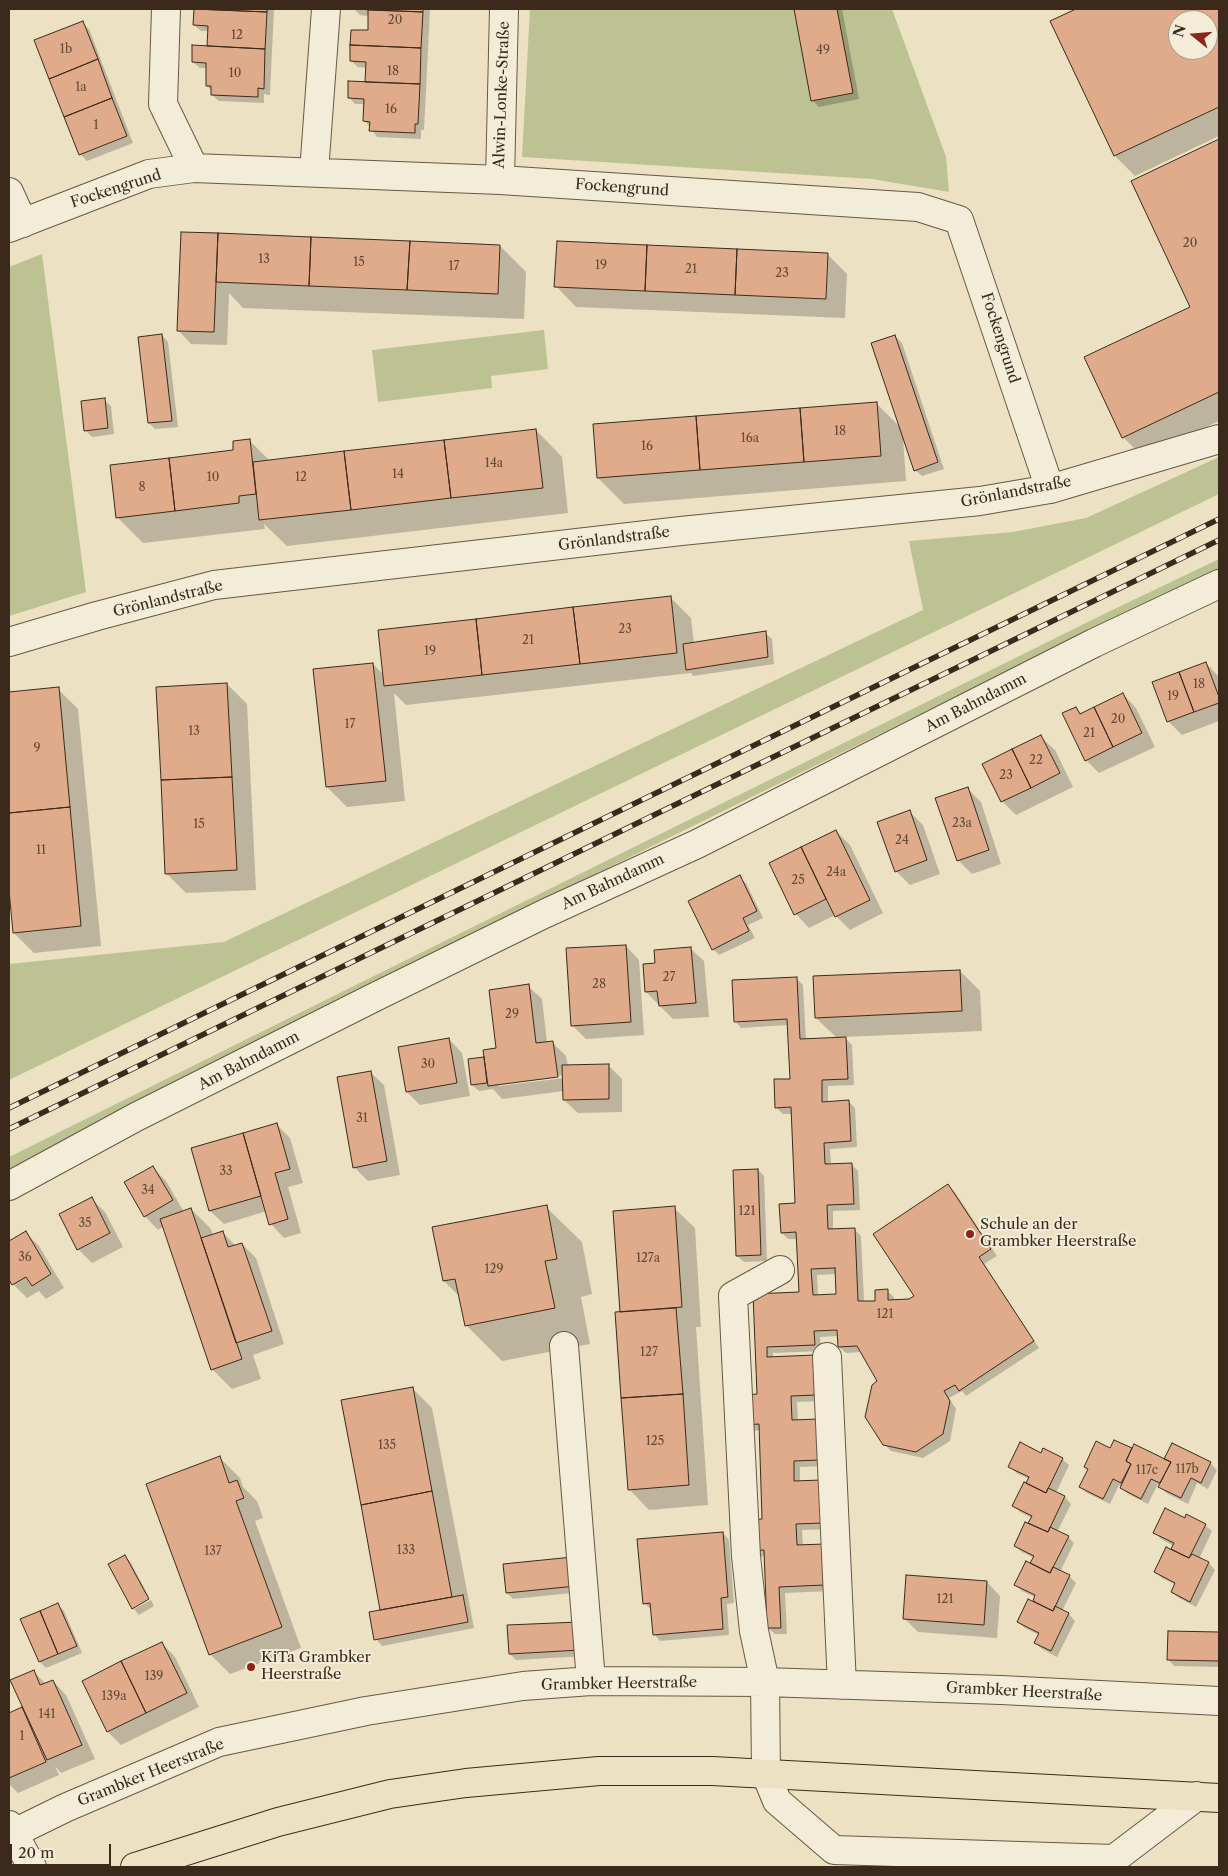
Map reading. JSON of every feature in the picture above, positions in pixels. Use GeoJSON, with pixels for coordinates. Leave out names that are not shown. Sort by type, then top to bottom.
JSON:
{"type":"FeatureCollection","features":[{"type":"Feature","properties":{"kind":"main road"},"geometry":{"type":"LineString","coordinates":[[135,1867],[278,1822],[390,1794],[599,1770],[712,1771],[1208,1797]]}},
{"type":"Feature","properties":{"kind":"street"},"geometry":{"type":"LineString","coordinates":[[166,9],[163,104],[194,168]]}},
{"type":"Feature","properties":{"kind":"street"},"geometry":{"type":"LineString","coordinates":[[314,172],[326,9]]}},
{"type":"Feature","properties":{"kind":"street","name":"Alwin-Lonke-Straße"},"geometry":{"type":"LineString","coordinates":[[500,180],[504,9]]}},
{"type":"Feature","properties":{"kind":"street","name":"Fockengrund"},"geometry":{"type":"LineString","coordinates":[[16,225],[149,174],[194,168],[500,180],[918,207],[959,220],[1050,489]]}},
{"type":"Feature","properties":{"kind":"street"},"geometry":{"type":"LineString","coordinates":[[9,192],[16,225]]}},
{"type":"Feature","properties":{"kind":"street","name":"Grönlandstraße"},"geometry":{"type":"LineString","coordinates":[[9,642],[214,585],[681,531],[980,501],[1050,489],[1219,439]]}},
{"type":"Feature","properties":{"kind":"street","name":"Am Bahndamm"},"geometry":{"type":"LineString","coordinates":[[9,1186],[136,1118],[377,996],[544,914],[696,844],[1094,643],[1219,584]]}},
{"type":"Feature","properties":{"kind":"street"},"geometry":{"type":"LineString","coordinates":[[780,1270],[733,1296],[746,1556],[754,1631],[765,1682],[766,1774],[776,1801],[834,1850],[1114,1859],[1208,1797]]}},
{"type":"Feature","properties":{"kind":"street"},"geometry":{"type":"LineString","coordinates":[[564,1346],[591,1681]]}},
{"type":"Feature","properties":{"kind":"street"},"geometry":{"type":"LineString","coordinates":[[826,1358],[842,1685]]}},
{"type":"Feature","properties":{"kind":"street","name":"Grambker Heerstraße"},"geometry":{"type":"LineString","coordinates":[[11,1829],[219,1742],[366,1711],[523,1686],[591,1681],[765,1682],[1001,1690],[1219,1701]]}},
{"type":"Feature","properties":{"kind":"street"},"geometry":{"type":"LineString","coordinates":[[11,1829],[32,1867]]}},
{"type":"Feature","properties":{"kind":"green space"},"geometry":{"type":"Polygon","coordinates":[[[530,9],[892,9],[946,157],[949,192],[872,179],[522,157],[530,9]]]}},
{"type":"Feature","properties":{"kind":"green space"},"geometry":{"type":"Polygon","coordinates":[[[42,254],[86,592],[9,616],[9,267],[42,254]]]}},
{"type":"Feature","properties":{"kind":"green space"},"geometry":{"type":"Polygon","coordinates":[[[544,330],[548,369],[491,376],[492,388],[378,402],[372,350],[544,330]]]}},
{"type":"Feature","properties":{"kind":"green space"},"geometry":{"type":"Polygon","coordinates":[[[1219,457],[1219,494],[9,1080],[9,964],[224,942],[923,610],[909,541],[1013,532],[1086,518],[1219,457]]]}},
{"type":"Feature","properties":{"kind":"green space"},"geometry":{"type":"Polygon","coordinates":[[[1219,559],[1219,569],[1109,621],[488,927],[9,1171],[9,1157],[1104,614],[1219,559]]]}},
{"type":"Feature","properties":{"kind":"building"},"geometry":{"type":"Polygon","coordinates":[[[194,9],[267,9],[267,12],[194,9]]]}},
{"type":"Feature","properties":{"kind":"building"},"geometry":{"type":"Polygon","coordinates":[[[194,9],[267,12],[265,49],[207,46],[208,26],[193,25],[194,9]]]}},
{"type":"Feature","properties":{"kind":"building"},"geometry":{"type":"Polygon","coordinates":[[[352,9],[423,9],[423,12],[352,9]]]}},
{"type":"Feature","properties":{"kind":"building"},"geometry":{"type":"Polygon","coordinates":[[[794,9],[837,9],[853,93],[811,101],[794,9]]]}},
{"type":"Feature","properties":{"kind":"building"},"geometry":{"type":"Polygon","coordinates":[[[1076,9],[1219,9],[1219,107],[1114,156],[1050,21],[1076,9]]]}},
{"type":"Feature","properties":{"kind":"building"},"geometry":{"type":"Polygon","coordinates":[[[368,10],[423,12],[421,48],[350,45],[351,30],[368,30],[368,10]]]}},
{"type":"Feature","properties":{"kind":"building"},"geometry":{"type":"Polygon","coordinates":[[[83,21],[98,59],[49,79],[34,40],[83,21]]]}},
{"type":"Feature","properties":{"kind":"building"},"geometry":{"type":"Polygon","coordinates":[[[192,45],[265,49],[264,89],[258,88],[258,97],[211,95],[211,86],[206,86],[206,63],[192,62],[192,45]]]}},
{"type":"Feature","properties":{"kind":"building"},"geometry":{"type":"Polygon","coordinates":[[[350,45],[421,48],[420,84],[365,82],[366,62],[350,61],[350,45]]]}},
{"type":"Feature","properties":{"kind":"building"},"geometry":{"type":"Polygon","coordinates":[[[98,59],[112,98],[64,117],[49,79],[98,59]]]}},
{"type":"Feature","properties":{"kind":"building"},"geometry":{"type":"Polygon","coordinates":[[[348,81],[420,84],[418,124],[415,124],[415,133],[369,131],[370,122],[363,121],[364,99],[348,98],[348,81]]]}},
{"type":"Feature","properties":{"kind":"building"},"geometry":{"type":"Polygon","coordinates":[[[112,98],[127,136],[79,155],[64,117],[112,98]]]}},
{"type":"Feature","properties":{"kind":"building"},"geometry":{"type":"Polygon","coordinates":[[[1219,139],[1219,392],[1122,438],[1084,357],[1190,307],[1131,181],[1219,139]]]}},
{"type":"Feature","properties":{"kind":"building"},"geometry":{"type":"Polygon","coordinates":[[[181,232],[218,233],[214,332],[177,331],[181,232]]]}},
{"type":"Feature","properties":{"kind":"building"},"geometry":{"type":"Polygon","coordinates":[[[218,233],[311,237],[309,286],[216,282],[218,233]]]}},
{"type":"Feature","properties":{"kind":"building"},"geometry":{"type":"Polygon","coordinates":[[[311,237],[410,241],[407,290],[309,286],[311,237]]]}},
{"type":"Feature","properties":{"kind":"building"},"geometry":{"type":"Polygon","coordinates":[[[410,241],[500,245],[498,294],[407,290],[410,241]]]}},
{"type":"Feature","properties":{"kind":"building"},"geometry":{"type":"Polygon","coordinates":[[[557,241],[647,245],[645,291],[554,287],[557,241]]]}},
{"type":"Feature","properties":{"kind":"building"},"geometry":{"type":"Polygon","coordinates":[[[647,245],[737,249],[735,295],[645,291],[647,245]]]}},
{"type":"Feature","properties":{"kind":"building"},"geometry":{"type":"Polygon","coordinates":[[[737,249],[828,253],[826,299],[735,295],[737,249]]]}},
{"type":"Feature","properties":{"kind":"building"},"geometry":{"type":"Polygon","coordinates":[[[162,334],[172,421],[148,423],[138,337],[162,334]]]}},
{"type":"Feature","properties":{"kind":"building"},"geometry":{"type":"Polygon","coordinates":[[[895,335],[938,462],[914,471],[871,343],[895,335]]]}},
{"type":"Feature","properties":{"kind":"building"},"geometry":{"type":"Polygon","coordinates":[[[105,398],[108,428],[84,431],[81,401],[105,398]]]}},
{"type":"Feature","properties":{"kind":"building"},"geometry":{"type":"Polygon","coordinates":[[[877,402],[881,456],[804,462],[800,408],[877,402]]]}},
{"type":"Feature","properties":{"kind":"building"},"geometry":{"type":"Polygon","coordinates":[[[800,408],[804,462],[700,470],[696,416],[800,408]]]}},
{"type":"Feature","properties":{"kind":"building"},"geometry":{"type":"Polygon","coordinates":[[[696,416],[700,470],[597,478],[593,424],[696,416]]]}},
{"type":"Feature","properties":{"kind":"building"},"geometry":{"type":"Polygon","coordinates":[[[536,429],[543,488],[451,498],[444,440],[536,429]]]}},
{"type":"Feature","properties":{"kind":"building"},"geometry":{"type":"Polygon","coordinates":[[[250,439],[256,494],[239,496],[239,503],[175,511],[169,458],[233,450],[233,441],[250,439]]]}},
{"type":"Feature","properties":{"kind":"building"},"geometry":{"type":"Polygon","coordinates":[[[444,440],[451,498],[351,510],[344,451],[444,440]]]}},
{"type":"Feature","properties":{"kind":"building"},"geometry":{"type":"Polygon","coordinates":[[[344,451],[351,510],[259,520],[253,462],[344,451]]]}},
{"type":"Feature","properties":{"kind":"building"},"geometry":{"type":"Polygon","coordinates":[[[169,458],[175,511],[116,518],[110,465],[169,458]]]}},
{"type":"Feature","properties":{"kind":"building"},"geometry":{"type":"Polygon","coordinates":[[[671,596],[677,653],[580,664],[573,607],[671,596]]]}},
{"type":"Feature","properties":{"kind":"building"},"geometry":{"type":"Polygon","coordinates":[[[573,607],[580,664],[482,675],[476,619],[573,607]]]}},
{"type":"Feature","properties":{"kind":"building"},"geometry":{"type":"Polygon","coordinates":[[[476,619],[482,675],[384,686],[378,630],[476,619]]]}},
{"type":"Feature","properties":{"kind":"building"},"geometry":{"type":"Polygon","coordinates":[[[766,631],[768,657],[686,670],[683,644],[766,631]]]}},
{"type":"Feature","properties":{"kind":"building"},"geometry":{"type":"Polygon","coordinates":[[[1206,662],[1219,697],[1219,703],[1194,712],[1179,672],[1206,662]]]}},
{"type":"Feature","properties":{"kind":"building"},"geometry":{"type":"Polygon","coordinates":[[[373,663],[386,781],[326,787],[313,669],[373,663]]]}},
{"type":"Feature","properties":{"kind":"building"},"geometry":{"type":"Polygon","coordinates":[[[1179,672],[1194,712],[1167,722],[1152,682],[1179,672]]]}},
{"type":"Feature","properties":{"kind":"building"},"geometry":{"type":"Polygon","coordinates":[[[227,683],[232,777],[161,780],[156,687],[227,683]]]}},
{"type":"Feature","properties":{"kind":"building"},"geometry":{"type":"Polygon","coordinates":[[[59,687],[70,807],[9,813],[9,692],[59,687]]]}},
{"type":"Feature","properties":{"kind":"building"},"geometry":{"type":"Polygon","coordinates":[[[1123,693],[1142,733],[1113,747],[1094,707],[1123,693]]]}},
{"type":"Feature","properties":{"kind":"building"},"geometry":{"type":"Polygon","coordinates":[[[1076,707],[1080,714],[1094,707],[1113,747],[1085,761],[1062,713],[1076,707]]]}},
{"type":"Feature","properties":{"kind":"building"},"geometry":{"type":"Polygon","coordinates":[[[1041,735],[1060,773],[1031,788],[1012,749],[1041,735]]]}},
{"type":"Feature","properties":{"kind":"building"},"geometry":{"type":"Polygon","coordinates":[[[1012,749],[1031,788],[1001,802],[982,764],[1012,749]]]}},
{"type":"Feature","properties":{"kind":"building"},"geometry":{"type":"Polygon","coordinates":[[[232,777],[237,870],[165,874],[161,780],[232,777]]]}},
{"type":"Feature","properties":{"kind":"building"},"geometry":{"type":"Polygon","coordinates":[[[968,787],[989,850],[957,861],[935,798],[968,787]]]}},
{"type":"Feature","properties":{"kind":"building"},"geometry":{"type":"Polygon","coordinates":[[[70,807],[81,926],[13,933],[9,890],[9,813],[70,807]]]}},
{"type":"Feature","properties":{"kind":"building"},"geometry":{"type":"Polygon","coordinates":[[[910,810],[927,860],[895,872],[877,822],[910,810]]]}},
{"type":"Feature","properties":{"kind":"building"},"geometry":{"type":"Polygon","coordinates":[[[836,830],[870,900],[835,917],[801,847],[836,830]]]}},
{"type":"Feature","properties":{"kind":"building"},"geometry":{"type":"Polygon","coordinates":[[[801,847],[826,899],[794,915],[769,863],[801,847]]]}},
{"type":"Feature","properties":{"kind":"building"},"geometry":{"type":"Polygon","coordinates":[[[740,875],[757,911],[743,918],[749,931],[712,950],[688,901],[740,875]]]}},
{"type":"Feature","properties":{"kind":"building"},"geometry":{"type":"Polygon","coordinates":[[[626,945],[631,1022],[571,1026],[566,948],[626,945]]]}},
{"type":"Feature","properties":{"kind":"building"},"geometry":{"type":"Polygon","coordinates":[[[691,947],[696,1003],[659,1006],[657,991],[645,992],[643,964],[655,963],[654,950],[691,947]]]}},
{"type":"Feature","properties":{"kind":"building"},"geometry":{"type":"Polygon","coordinates":[[[960,970],[962,1011],[815,1018],[813,976],[960,970]]]}},
{"type":"Feature","properties":{"kind":"building"},"geometry":{"type":"Polygon","coordinates":[[[797,977],[800,1039],[846,1037],[848,1079],[822,1080],[822,1102],[849,1100],[851,1141],[824,1143],[825,1164],[852,1163],[854,1204],[827,1205],[828,1229],[855,1228],[858,1301],[875,1301],[875,1290],[888,1289],[888,1300],[909,1299],[914,1296],[873,1234],[948,1184],[991,1249],[979,1257],[1034,1341],[959,1391],[955,1385],[944,1391],[950,1401],[943,1434],[916,1452],[883,1445],[865,1417],[872,1385],[877,1381],[857,1346],[838,1347],[837,1330],[814,1331],[815,1345],[767,1347],[767,1357],[815,1355],[817,1395],[791,1396],[792,1420],[818,1419],[820,1460],[794,1461],[794,1481],[821,1480],[823,1523],[796,1524],[797,1545],[824,1544],[825,1585],[779,1587],[781,1628],[767,1628],[764,1550],[750,1551],[749,1520],[762,1519],[759,1424],[745,1425],[744,1395],[757,1394],[753,1294],[799,1292],[796,1232],[781,1233],[779,1204],[795,1203],[791,1107],[775,1108],[774,1079],[790,1079],[787,1019],[734,1022],[732,980],[797,977]],[[835,1268],[811,1269],[813,1295],[836,1294],[835,1268]]]}},
{"type":"Feature","properties":{"kind":"building"},"geometry":{"type":"Polygon","coordinates":[[[529,984],[536,1043],[553,1041],[558,1077],[488,1086],[483,1050],[496,1048],[489,990],[529,984]]]}},
{"type":"Feature","properties":{"kind":"building"},"geometry":{"type":"Polygon","coordinates":[[[449,1038],[457,1083],[406,1092],[398,1047],[449,1038]]]}},
{"type":"Feature","properties":{"kind":"building"},"geometry":{"type":"Polygon","coordinates":[[[484,1057],[487,1083],[471,1085],[468,1059],[484,1057]]]}},
{"type":"Feature","properties":{"kind":"building"},"geometry":{"type":"Polygon","coordinates":[[[609,1064],[609,1099],[563,1100],[562,1065],[609,1064]]]}},
{"type":"Feature","properties":{"kind":"building"},"geometry":{"type":"Polygon","coordinates":[[[371,1071],[387,1161],[353,1168],[337,1077],[371,1071]]]}},
{"type":"Feature","properties":{"kind":"building"},"geometry":{"type":"Polygon","coordinates":[[[277,1123],[290,1169],[275,1173],[288,1219],[269,1225],[243,1133],[277,1123]]]}},
{"type":"Feature","properties":{"kind":"building"},"geometry":{"type":"Polygon","coordinates":[[[243,1133],[261,1196],[209,1211],[191,1148],[243,1133]]]}},
{"type":"Feature","properties":{"kind":"building"},"geometry":{"type":"Polygon","coordinates":[[[153,1166],[173,1200],[144,1217],[124,1182],[153,1166]]]}},
{"type":"Feature","properties":{"kind":"building"},"geometry":{"type":"Polygon","coordinates":[[[758,1169],[761,1255],[736,1256],[733,1170],[758,1169]]]}},
{"type":"Feature","properties":{"kind":"building"},"geometry":{"type":"Polygon","coordinates":[[[92,1197],[110,1233],[77,1250],[59,1214],[92,1197]]]}},
{"type":"Feature","properties":{"kind":"building"},"geometry":{"type":"Polygon","coordinates":[[[547,1205],[557,1259],[545,1261],[555,1308],[465,1326],[455,1279],[443,1281],[432,1227],[547,1205]]]}},
{"type":"Feature","properties":{"kind":"building"},"geometry":{"type":"Polygon","coordinates":[[[675,1206],[682,1307],[620,1312],[613,1211],[675,1206]]]}},
{"type":"Feature","properties":{"kind":"building"},"geometry":{"type":"Polygon","coordinates":[[[191,1208],[242,1359],[211,1370],[160,1219],[191,1208]]]}},
{"type":"Feature","properties":{"kind":"building"},"geometry":{"type":"Polygon","coordinates":[[[26,1231],[51,1274],[32,1286],[26,1277],[12,1285],[9,1280],[9,1241],[26,1231]]]}},
{"type":"Feature","properties":{"kind":"building"},"geometry":{"type":"Polygon","coordinates":[[[223,1231],[228,1247],[242,1243],[272,1331],[236,1343],[201,1238],[223,1231]]]}},
{"type":"Feature","properties":{"kind":"building"},"geometry":{"type":"Polygon","coordinates":[[[676,1308],[683,1394],[621,1398],[615,1312],[676,1308]]]}},
{"type":"Feature","properties":{"kind":"building"},"geometry":{"type":"Polygon","coordinates":[[[413,1387],[432,1491],[361,1505],[341,1400],[413,1387]]]}},
{"type":"Feature","properties":{"kind":"building"},"geometry":{"type":"Polygon","coordinates":[[[683,1394],[689,1485],[628,1490],[621,1398],[683,1394]]]}},
{"type":"Feature","properties":{"kind":"building"},"geometry":{"type":"Polygon","coordinates":[[[1114,1440],[1132,1448],[1126,1461],[1131,1464],[1121,1483],[1113,1479],[1103,1499],[1079,1487],[1088,1469],[1084,1467],[1096,1441],[1110,1448],[1114,1440]]]}},
{"type":"Feature","properties":{"kind":"building"},"geometry":{"type":"Polygon","coordinates":[[[1020,1442],[1041,1453],[1043,1448],[1063,1458],[1046,1493],[1026,1483],[1029,1477],[1008,1467],[1020,1442]]]}},
{"type":"Feature","properties":{"kind":"building"},"geometry":{"type":"Polygon","coordinates":[[[1172,1443],[1211,1462],[1201,1483],[1191,1478],[1181,1498],[1158,1487],[1171,1462],[1164,1459],[1172,1443]]]}},
{"type":"Feature","properties":{"kind":"building"},"geometry":{"type":"Polygon","coordinates":[[[1134,1444],[1171,1462],[1160,1483],[1151,1479],[1141,1499],[1120,1488],[1131,1464],[1126,1461],[1134,1444]]]}},
{"type":"Feature","properties":{"kind":"building"},"geometry":{"type":"Polygon","coordinates":[[[220,1456],[229,1483],[237,1480],[244,1498],[236,1501],[282,1627],[209,1655],[146,1484],[220,1456]]]}},
{"type":"Feature","properties":{"kind":"building"},"geometry":{"type":"Polygon","coordinates":[[[1024,1482],[1046,1493],[1048,1488],[1065,1496],[1048,1532],[1028,1523],[1032,1516],[1012,1506],[1024,1482]]]}},
{"type":"Feature","properties":{"kind":"building"},"geometry":{"type":"Polygon","coordinates":[[[432,1491],[452,1597],[380,1610],[361,1505],[432,1491]]]}},
{"type":"Feature","properties":{"kind":"building"},"geometry":{"type":"Polygon","coordinates":[[[1165,1508],[1185,1518],[1186,1514],[1206,1524],[1189,1558],[1171,1549],[1174,1543],[1153,1533],[1165,1508]]]}},
{"type":"Feature","properties":{"kind":"building"},"geometry":{"type":"Polygon","coordinates":[[[1025,1522],[1048,1532],[1050,1527],[1069,1536],[1050,1573],[1030,1563],[1034,1556],[1014,1546],[1025,1522]]]}},
{"type":"Feature","properties":{"kind":"building"},"geometry":{"type":"Polygon","coordinates":[[[723,1532],[728,1597],[721,1598],[723,1629],[653,1635],[650,1603],[643,1604],[637,1539],[723,1532]]]}},
{"type":"Feature","properties":{"kind":"building"},"geometry":{"type":"Polygon","coordinates":[[[1166,1547],[1189,1558],[1192,1554],[1209,1562],[1190,1602],[1171,1592],[1175,1583],[1154,1572],[1166,1547]]]}},
{"type":"Feature","properties":{"kind":"building"},"geometry":{"type":"Polygon","coordinates":[[[125,1555],[149,1599],[132,1609],[108,1564],[125,1555]]]}},
{"type":"Feature","properties":{"kind":"building"},"geometry":{"type":"Polygon","coordinates":[[[573,1557],[576,1586],[506,1593],[503,1564],[573,1557]]]}},
{"type":"Feature","properties":{"kind":"building"},"geometry":{"type":"Polygon","coordinates":[[[1026,1561],[1050,1573],[1053,1567],[1070,1575],[1053,1611],[1033,1601],[1035,1595],[1014,1585],[1026,1561]]]}},
{"type":"Feature","properties":{"kind":"building"},"geometry":{"type":"Polygon","coordinates":[[[906,1575],[987,1581],[984,1625],[903,1619],[906,1575]]]}},
{"type":"Feature","properties":{"kind":"building"},"geometry":{"type":"Polygon","coordinates":[[[463,1595],[468,1622],[374,1640],[369,1612],[463,1595]]]}},
{"type":"Feature","properties":{"kind":"building"},"geometry":{"type":"Polygon","coordinates":[[[1028,1599],[1053,1611],[1055,1606],[1069,1613],[1051,1651],[1034,1643],[1039,1633],[1017,1622],[1028,1599]]]}},
{"type":"Feature","properties":{"kind":"building"},"geometry":{"type":"Polygon","coordinates":[[[58,1603],[77,1646],[58,1654],[40,1611],[58,1603]]]}},
{"type":"Feature","properties":{"kind":"building"},"geometry":{"type":"Polygon","coordinates":[[[40,1611],[58,1654],[39,1662],[20,1619],[40,1611]]]}},
{"type":"Feature","properties":{"kind":"building"},"geometry":{"type":"Polygon","coordinates":[[[579,1622],[580,1650],[509,1654],[507,1625],[579,1622]]]}},
{"type":"Feature","properties":{"kind":"building"},"geometry":{"type":"Polygon","coordinates":[[[1168,1631],[1219,1632],[1219,1661],[1167,1660],[1168,1631]]]}},
{"type":"Feature","properties":{"kind":"building"},"geometry":{"type":"Polygon","coordinates":[[[162,1642],[187,1693],[146,1713],[121,1661],[162,1642]]]}},
{"type":"Feature","properties":{"kind":"building"},"geometry":{"type":"Polygon","coordinates":[[[121,1661],[146,1713],[107,1732],[82,1681],[121,1661]]]}},
{"type":"Feature","properties":{"kind":"building"},"geometry":{"type":"Polygon","coordinates":[[[34,1670],[40,1685],[53,1680],[82,1745],[47,1760],[10,1680],[34,1670]]]}},
{"type":"Feature","properties":{"kind":"building"},"geometry":{"type":"Polygon","coordinates":[[[22,1707],[46,1762],[9,1778],[9,1713],[22,1707]]]}},
{"type":"Feature","properties":{"kind":"railway"},"geometry":{"type":"LineString","coordinates":[[9,1108],[1219,519]]}},
{"type":"Feature","properties":{"kind":"railway"},"geometry":{"type":"LineString","coordinates":[[9,1129],[1219,540]]}},
{"type":"Feature","properties":{"kind":"place","name":"Schule an der Grambker Heerstraße"},"geometry":{"type":"Point","coordinates":[970,1234]}},
{"type":"Feature","properties":{"kind":"place","name":"KiTa Grambker Heerstraße"},"geometry":{"type":"Point","coordinates":[251,1667]}}]}
